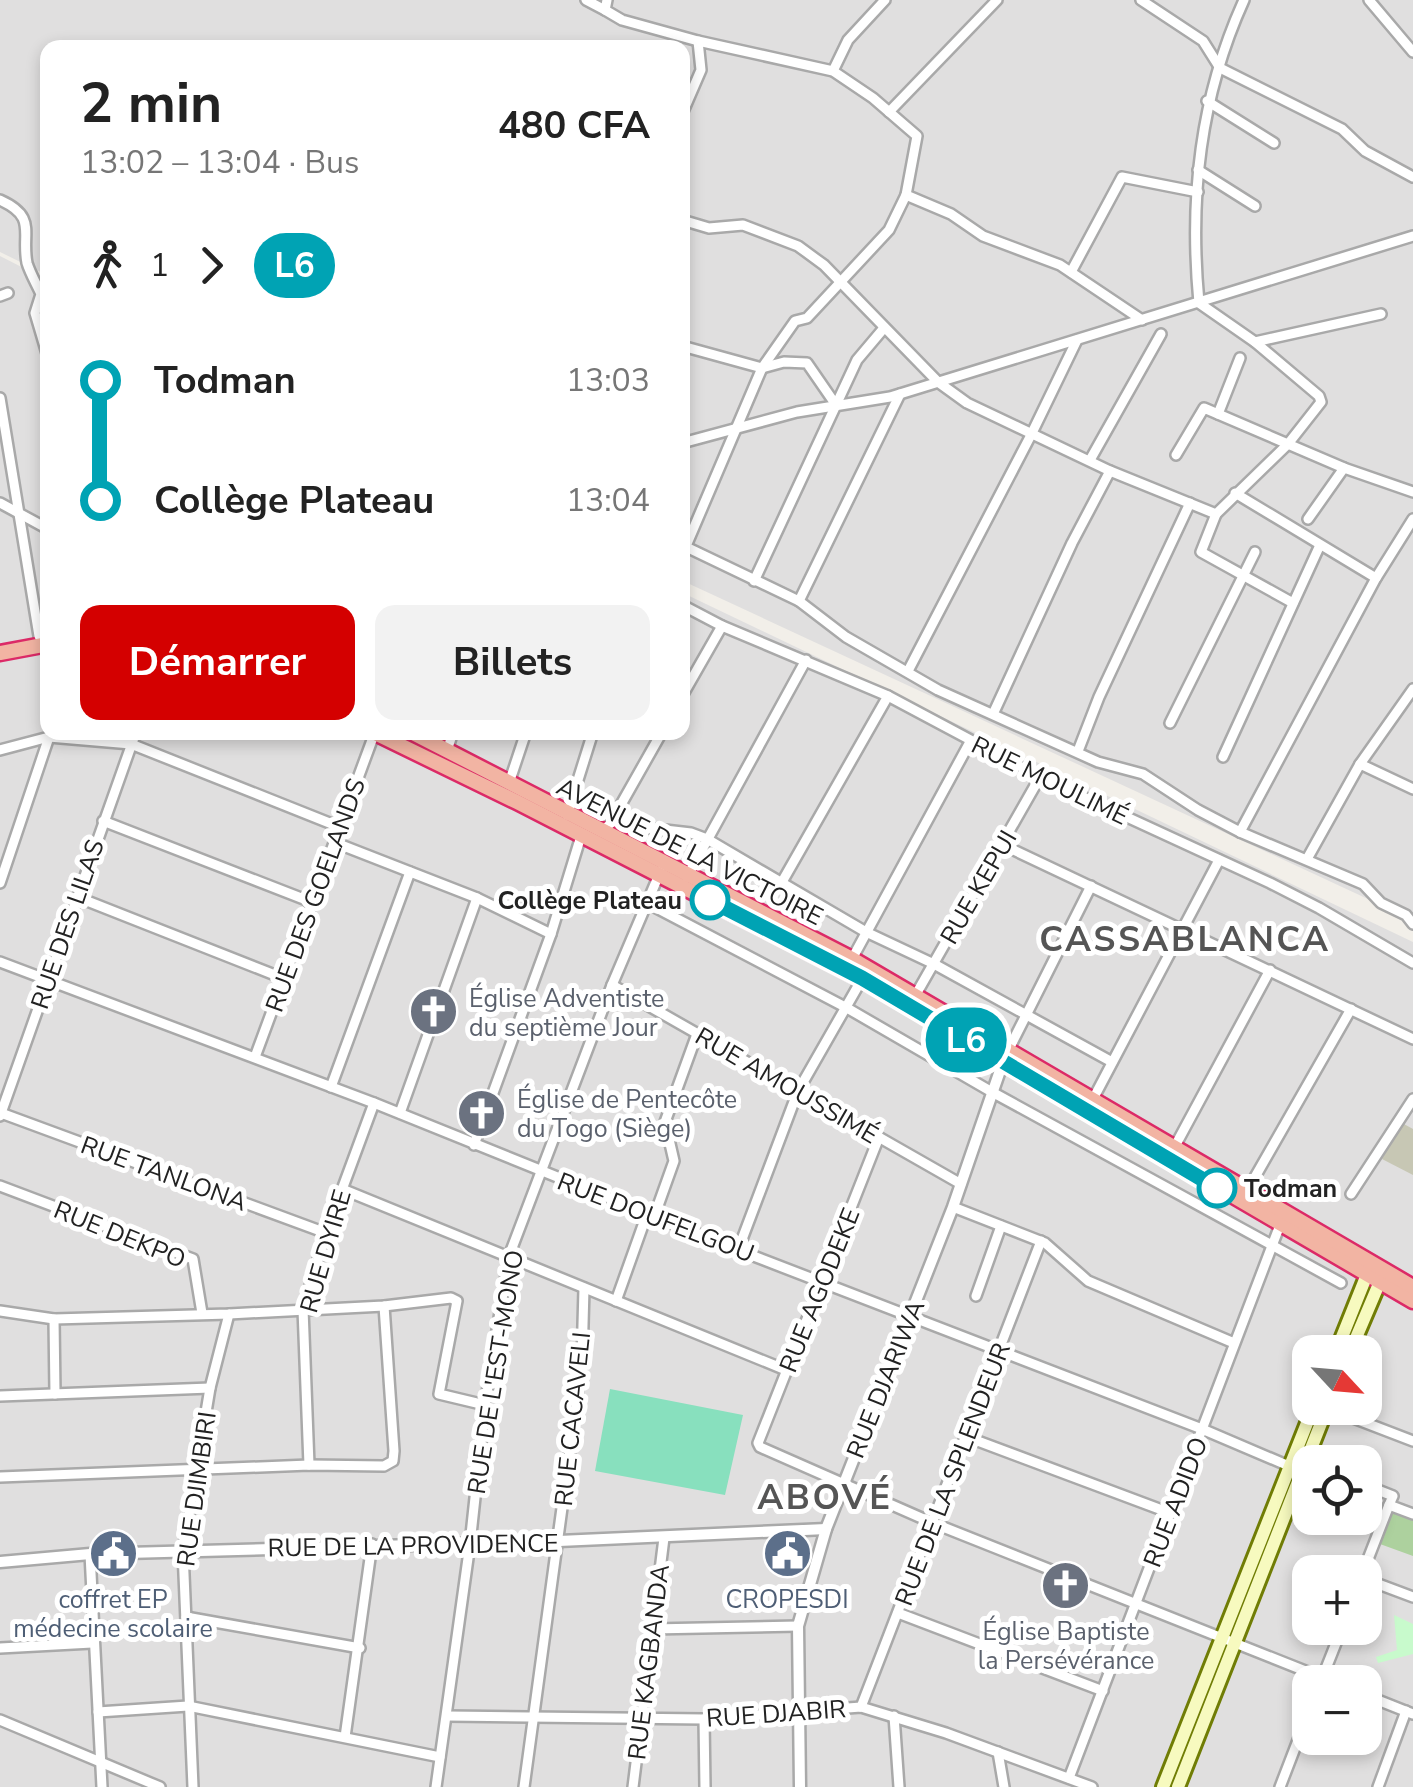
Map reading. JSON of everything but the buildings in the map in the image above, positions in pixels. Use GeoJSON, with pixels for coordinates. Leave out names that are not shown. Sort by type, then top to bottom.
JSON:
{"type":"FeatureCollection","features":[{"type":"Feature","properties":{"kind":"highway"},"geometry":{"type":"LineString","coordinates":[[0,643],[40,639]]}},
{"type":"Feature","properties":{"kind":"highway"},"geometry":{"type":"LineString","coordinates":[[0,653],[40,640]]}},
{"type":"Feature","properties":{"kind":"highway","name":"AVENUE DE LA VICTOIRE"},"geometry":{"type":"LineString","coordinates":[[388,740],[581,836],[661,869],[852,959],[1280,1225],[1375,1273],[1413,1286]]}},
{"type":"Feature","properties":{"kind":"highway","name":"AVENUE DE LA VICTOIRE"},"geometry":{"type":"LineString","coordinates":[[426,740],[601,832],[661,869]]}},
{"type":"Feature","properties":{"kind":"highway","name":"AVENUE DE LA VICTOIRE"},"geometry":{"type":"LineString","coordinates":[[685,880],[1174,1148],[1248,1191],[1413,1301]]}},
{"type":"Feature","properties":{"kind":"main road"},"geometry":{"type":"LineString","coordinates":[[1344,1335],[1375,1273]]}},
{"type":"Feature","properties":{"kind":"main road"},"geometry":{"type":"LineString","coordinates":[[1355,1335],[1375,1273]]}},
{"type":"Feature","properties":{"kind":"main road"},"geometry":{"type":"LineString","coordinates":[[1176,1784],[1228,1641],[1292,1493]]}},
{"type":"Feature","properties":{"kind":"street"},"geometry":{"type":"LineString","coordinates":[[586,0],[606,5],[622,20],[698,42],[833,71],[917,136],[906,196],[889,230],[807,318],[796,321],[762,368],[690,533]]}},
{"type":"Feature","properties":{"kind":"street"},"geometry":{"type":"LineString","coordinates":[[833,71],[848,40],[885,0]]}},
{"type":"Feature","properties":{"kind":"street"},"geometry":{"type":"LineString","coordinates":[[889,112],[997,0]]}},
{"type":"Feature","properties":{"kind":"street"},"geometry":{"type":"LineString","coordinates":[[1141,0],[1203,41],[1220,68],[1342,129],[1365,150],[1413,177]]}},
{"type":"Feature","properties":{"kind":"street"},"geometry":{"type":"LineString","coordinates":[[1244,0],[1208,101],[1198,170],[1199,303],[1255,342],[1319,396],[1318,408],[1288,444],[1216,514],[1201,552],[1293,602]]}},
{"type":"Feature","properties":{"kind":"street"},"geometry":{"type":"LineString","coordinates":[[1369,0],[1413,52]]}},
{"type":"Feature","properties":{"kind":"street"},"geometry":{"type":"LineString","coordinates":[[690,95],[701,70],[698,42]]}},
{"type":"Feature","properties":{"kind":"street"},"geometry":{"type":"LineString","coordinates":[[1208,101],[1274,144]]}},
{"type":"Feature","properties":{"kind":"street"},"geometry":{"type":"LineString","coordinates":[[1198,170],[1255,206]]}},
{"type":"Feature","properties":{"kind":"street"},"geometry":{"type":"LineString","coordinates":[[1071,272],[1122,177],[1198,192]]}},
{"type":"Feature","properties":{"kind":"street"},"geometry":{"type":"LineString","coordinates":[[906,196],[951,214],[983,236],[1071,272],[1142,320]]}},
{"type":"Feature","properties":{"kind":"street"},"geometry":{"type":"LineString","coordinates":[[0,200],[24,218],[28,230],[27,262],[40,292]]}},
{"type":"Feature","properties":{"kind":"street"},"geometry":{"type":"LineString","coordinates":[[690,222],[709,228],[743,225],[798,246],[840,282],[938,382],[967,403],[1110,471],[1216,514]]}},
{"type":"Feature","properties":{"kind":"street"},"geometry":{"type":"LineString","coordinates":[[690,442],[797,412],[900,394],[1411,235]]}},
{"type":"Feature","properties":{"kind":"street"},"geometry":{"type":"LineString","coordinates":[[40,297],[35,312],[40,330]]}},
{"type":"Feature","properties":{"kind":"street"},"geometry":{"type":"LineString","coordinates":[[1255,342],[1381,314]]}},
{"type":"Feature","properties":{"kind":"street"},"geometry":{"type":"LineString","coordinates":[[754,581],[858,360],[884,328]]}},
{"type":"Feature","properties":{"kind":"street"},"geometry":{"type":"LineString","coordinates":[[1090,460],[1160,334]]}},
{"type":"Feature","properties":{"kind":"street"},"geometry":{"type":"LineString","coordinates":[[908,671],[1077,340]]}},
{"type":"Feature","properties":{"kind":"street"},"geometry":{"type":"LineString","coordinates":[[690,349],[762,368],[784,362],[807,364],[836,405]]}},
{"type":"Feature","properties":{"kind":"street"},"geometry":{"type":"LineString","coordinates":[[1218,414],[1240,358]]}},
{"type":"Feature","properties":{"kind":"street"},"geometry":{"type":"LineString","coordinates":[[799,601],[900,394]]}},
{"type":"Feature","properties":{"kind":"street"},"geometry":{"type":"LineString","coordinates":[[0,398],[18,513],[40,615]]}},
{"type":"Feature","properties":{"kind":"street"},"geometry":{"type":"LineString","coordinates":[[1176,454],[1202,410],[1413,492]]}},
{"type":"Feature","properties":{"kind":"street"},"geometry":{"type":"LineString","coordinates":[[1308,519],[1344,468]]}},
{"type":"Feature","properties":{"kind":"street"},"geometry":{"type":"LineString","coordinates":[[994,712],[1110,471]]}},
{"type":"Feature","properties":{"kind":"street"},"geometry":{"type":"LineString","coordinates":[[1235,494],[1376,578]]}},
{"type":"Feature","properties":{"kind":"street"},"geometry":{"type":"LineString","coordinates":[[1078,751],[1099,696],[1190,502]]}},
{"type":"Feature","properties":{"kind":"street"},"geometry":{"type":"LineString","coordinates":[[0,503],[40,525]]}},
{"type":"Feature","properties":{"kind":"street"},"geometry":{"type":"LineString","coordinates":[[1240,832],[1376,578],[1413,519]]}},
{"type":"Feature","properties":{"kind":"street"},"geometry":{"type":"LineString","coordinates":[[1224,757],[1320,544]]}},
{"type":"Feature","properties":{"kind":"street"},"geometry":{"type":"LineString","coordinates":[[690,549],[799,601],[846,637],[938,690],[1098,762],[1143,774],[1240,832],[1363,884],[1413,924]]}},
{"type":"Feature","properties":{"kind":"street"},"geometry":{"type":"LineString","coordinates":[[1170,723],[1255,552]]}},
{"type":"Feature","properties":{"kind":"street","name":"RUE MOULIMÉ"},"geometry":{"type":"LineString","coordinates":[[690,610],[888,696],[1040,777],[1319,908],[1413,963]]}},
{"type":"Feature","properties":{"kind":"street"},"geometry":{"type":"LineString","coordinates":[[690,682],[722,626]]}},
{"type":"Feature","properties":{"kind":"street"},"geometry":{"type":"LineString","coordinates":[[685,880],[806,660]]}},
{"type":"Feature","properties":{"kind":"street"},"geometry":{"type":"LineString","coordinates":[[782,882],[888,696]]}},
{"type":"Feature","properties":{"kind":"street"},"geometry":{"type":"LineString","coordinates":[[1308,860],[1360,764],[1411,696]]}},
{"type":"Feature","properties":{"kind":"street"},"geometry":{"type":"LineString","coordinates":[[0,750],[40,739]]}},
{"type":"Feature","properties":{"kind":"street"},"geometry":{"type":"LineString","coordinates":[[0,883],[48,740]]}},
{"type":"Feature","properties":{"kind":"street"},"geometry":{"type":"LineString","coordinates":[[84,740],[131,744],[342,828]]}},
{"type":"Feature","properties":{"kind":"street","name":"RUE DES LILAS"},"geometry":{"type":"LineString","coordinates":[[1,1114],[5,1087],[133,740]]}},
{"type":"Feature","properties":{"kind":"street","name":"RUE DES GOELANDS"},"geometry":{"type":"LineString","coordinates":[[256,1057],[372,740]]}},
{"type":"Feature","properties":{"kind":"street"},"geometry":{"type":"LineString","coordinates":[[447,751],[450,740]]}},
{"type":"Feature","properties":{"kind":"street"},"geometry":{"type":"LineString","coordinates":[[509,783],[523,740]]}},
{"type":"Feature","properties":{"kind":"street"},"geometry":{"type":"LineString","coordinates":[[567,814],[591,740]]}},
{"type":"Feature","properties":{"kind":"street"},"geometry":{"type":"LineString","coordinates":[[601,832],[610,824],[657,740]]}},
{"type":"Feature","properties":{"kind":"street"},"geometry":{"type":"LineString","coordinates":[[852,959],[970,742]]}},
{"type":"Feature","properties":{"kind":"street"},"geometry":{"type":"LineString","coordinates":[[1360,764],[1413,789]]}},
{"type":"Feature","properties":{"kind":"street","name":"RUE KEPUI"},"geometry":{"type":"LineString","coordinates":[[914,996],[1040,777]]}},
{"type":"Feature","properties":{"kind":"street"},"geometry":{"type":"LineString","coordinates":[[103,820],[314,903]]}},
{"type":"Feature","properties":{"kind":"street"},"geometry":{"type":"LineString","coordinates":[[638,828],[691,832],[706,839],[866,932],[934,964],[1112,1062]]}},
{"type":"Feature","properties":{"kind":"street"},"geometry":{"type":"LineString","coordinates":[[474,1144],[551,934],[581,836]]}},
{"type":"Feature","properties":{"kind":"street"},"geometry":{"type":"LineString","coordinates":[[336,843],[477,898],[551,934]]}},
{"type":"Feature","properties":{"kind":"street"},"geometry":{"type":"LineString","coordinates":[[1003,845],[1413,1039]]}},
{"type":"Feature","properties":{"kind":"street"},"geometry":{"type":"LineString","coordinates":[[1092,1101],[1218,860]]}},
{"type":"Feature","properties":{"kind":"street","name":"RUE DE L'EST-MONO"},"geometry":{"type":"LineString","coordinates":[[436,1787],[485,1406],[509,1256],[661,869]]}},
{"type":"Feature","properties":{"kind":"street"},"geometry":{"type":"LineString","coordinates":[[331,1087],[410,872]]}},
{"type":"Feature","properties":{"kind":"street"},"geometry":{"type":"LineString","coordinates":[[1005,1056],[1091,886]]}},
{"type":"Feature","properties":{"kind":"street"},"geometry":{"type":"LineString","coordinates":[[77,897],[285,979]]}},
{"type":"Feature","properties":{"kind":"street"},"geometry":{"type":"LineString","coordinates":[[400,1114],[477,898]]}},
{"type":"Feature","properties":{"kind":"street"},"geometry":{"type":"LineString","coordinates":[[647,904],[847,1008],[1341,1283]]}},
{"type":"Feature","properties":{"kind":"street","name":"RUE DOUFELGOU"},"geometry":{"type":"LineString","coordinates":[[0,962],[374,1103],[738,1250],[1202,1428],[1292,1468]]}},
{"type":"Feature","properties":{"kind":"street"},"geometry":{"type":"LineString","coordinates":[[1174,1148],[1270,970]]}},
{"type":"Feature","properties":{"kind":"street"},"geometry":{"type":"LineString","coordinates":[[738,1250],[798,1091],[862,978]]}},
{"type":"Feature","properties":{"kind":"street","name":"RUE AMOUSSIMÉ"},"geometry":{"type":"LineString","coordinates":[[612,986],[962,1184]]}},
{"type":"Feature","properties":{"kind":"street"},"geometry":{"type":"LineString","coordinates":[[1248,1191],[1351,1009]]}},
{"type":"Feature","properties":{"kind":"street"},"geometry":{"type":"LineString","coordinates":[[616,1301],[674,1162],[665,1122],[697,1034]]}},
{"type":"Feature","properties":{"kind":"street","name":"RUE DJARIWA"},"geometry":{"type":"LineString","coordinates":[[800,1787],[798,1626],[826,1528],[962,1184],[1005,1056]]}},
{"type":"Feature","properties":{"kind":"street"},"geometry":{"type":"LineString","coordinates":[[1351,1194],[1413,1099]]}},
{"type":"Feature","properties":{"kind":"street","name":"RUE DYIRE"},"geometry":{"type":"LineString","coordinates":[[309,1465],[304,1309],[326,1233],[374,1103]]}},
{"type":"Feature","properties":{"kind":"street","name":"RUE TANLONA"},"geometry":{"type":"LineString","coordinates":[[1,1114],[326,1233]]}},
{"type":"Feature","properties":{"kind":"street","name":"RUE AGODEKE"},"geometry":{"type":"LineString","coordinates":[[844,1484],[758,1443],[879,1138]]}},
{"type":"Feature","properties":{"kind":"street","name":"RUE DEKPO"},"geometry":{"type":"LineString","coordinates":[[0,1186],[193,1259],[202,1313]]}},
{"type":"Feature","properties":{"kind":"street"},"geometry":{"type":"LineString","coordinates":[[342,1189],[786,1370]]}},
{"type":"Feature","properties":{"kind":"street"},"geometry":{"type":"LineString","coordinates":[[953,1207],[1041,1241],[1088,1282],[1234,1343]]}},
{"type":"Feature","properties":{"kind":"street","name":"RUE ADIDO"},"geometry":{"type":"LineString","coordinates":[[1069,1778],[1280,1225]]}},
{"type":"Feature","properties":{"kind":"street"},"geometry":{"type":"LineString","coordinates":[[976,1296],[1001,1226]]}},
{"type":"Feature","properties":{"kind":"street","name":"RUE DE LA SPLENDEUR"},"geometry":{"type":"LineString","coordinates":[[861,1707],[1041,1241]]}},
{"type":"Feature","properties":{"kind":"street","name":"RUE CACAVELI"},"geometry":{"type":"LineString","coordinates":[[524,1787],[582,1362],[584,1288]]}},
{"type":"Feature","properties":{"kind":"street"},"geometry":{"type":"LineString","coordinates":[[0,1312],[54,1319],[229,1314],[384,1306],[452,1298],[457,1300],[439,1394],[485,1406]]}},
{"type":"Feature","properties":{"kind":"street"},"geometry":{"type":"LineString","coordinates":[[0,1477],[197,1468],[384,1466],[393,1461],[384,1306]]}},
{"type":"Feature","properties":{"kind":"street","name":"RUE DJIMBIRI"},"geometry":{"type":"LineString","coordinates":[[193,1787],[184,1551],[210,1388],[229,1314]]}},
{"type":"Feature","properties":{"kind":"street"},"geometry":{"type":"LineString","coordinates":[[54,1319],[54,1394]]}},
{"type":"Feature","properties":{"kind":"street"},"geometry":{"type":"LineString","coordinates":[[0,1396],[210,1388]]}},
{"type":"Feature","properties":{"kind":"street"},"geometry":{"type":"LineString","coordinates":[[1371,1425],[1413,1441]]}},
{"type":"Feature","properties":{"kind":"street"},"geometry":{"type":"LineString","coordinates":[[967,1437],[1170,1513]]}},
{"type":"Feature","properties":{"kind":"street"},"geometry":{"type":"LineString","coordinates":[[844,1484],[1292,1667]]}},
{"type":"Feature","properties":{"kind":"street"},"geometry":{"type":"LineString","coordinates":[[1371,1555],[1393,1496],[1382,1492]]}},
{"type":"Feature","properties":{"kind":"street"},"geometry":{"type":"LineString","coordinates":[[1389,1505],[1413,1514]]}},
{"type":"Feature","properties":{"kind":"street","name":"RUE DE LA PROVIDENCE"},"geometry":{"type":"LineString","coordinates":[[0,1562],[90,1554],[664,1538],[826,1528]]}},
{"type":"Feature","properties":{"kind":"street","name":"RUE KAGBANDA"},"geometry":{"type":"LineString","coordinates":[[633,1787],[664,1538]]}},
{"type":"Feature","properties":{"kind":"street"},"geometry":{"type":"LineString","coordinates":[[346,1737],[372,1544]]}},
{"type":"Feature","properties":{"kind":"street"},"geometry":{"type":"LineString","coordinates":[[90,1554],[102,1787]]}},
{"type":"Feature","properties":{"kind":"street"},"geometry":{"type":"LineString","coordinates":[[1382,1584],[1413,1597]]}},
{"type":"Feature","properties":{"kind":"street"},"geometry":{"type":"LineString","coordinates":[[898,1614],[1102,1691]]}},
{"type":"Feature","properties":{"kind":"street"},"geometry":{"type":"LineString","coordinates":[[186,1617],[360,1648]]}},
{"type":"Feature","properties":{"kind":"street"},"geometry":{"type":"LineString","coordinates":[[652,1629],[798,1626]]}},
{"type":"Feature","properties":{"kind":"street"},"geometry":{"type":"LineString","coordinates":[[0,1648],[92,1643]]}},
{"type":"Feature","properties":{"kind":"street"},"geometry":{"type":"LineString","coordinates":[[1378,1787],[1410,1713],[1382,1702]]}},
{"type":"Feature","properties":{"kind":"street"},"geometry":{"type":"LineString","coordinates":[[98,1712],[188,1706],[440,1757]]}},
{"type":"Feature","properties":{"kind":"street","name":"RUE DJABIR"},"geometry":{"type":"LineString","coordinates":[[447,1716],[704,1719],[861,1707],[1092,1787]]}},
{"type":"Feature","properties":{"kind":"street"},"geometry":{"type":"LineString","coordinates":[[894,1716],[899,1787]]}},
{"type":"Feature","properties":{"kind":"street"},"geometry":{"type":"LineString","coordinates":[[704,1719],[705,1787]]}},
{"type":"Feature","properties":{"kind":"street"},"geometry":{"type":"LineString","coordinates":[[0,1720],[160,1787]]}},
{"type":"Feature","properties":{"kind":"street"},"geometry":{"type":"LineString","coordinates":[[998,1752],[1004,1787]]}},
{"type":"Feature","properties":{"kind":"street"},"geometry":{"type":"LineString","coordinates":[[1280,1787],[1292,1755]]}},
{"type":"Feature","properties":{"kind":"shaded area"},"geometry":{"type":"Polygon","coordinates":[[[0,0],[1413,0],[1413,920],[690,584],[690,40],[40,40],[40,272],[0,252],[0,0]]]}},
{"type":"Feature","properties":{"kind":"shaded area"},"geometry":{"type":"Polygon","coordinates":[[[0,256],[40,276],[40,740],[690,740],[690,596],[1413,942],[1413,1787],[0,1787],[0,256]]]}},
{"type":"Feature","properties":{"kind":"shaded area"},"geometry":{"type":"Polygon","coordinates":[[[1402,1123],[1413,1129],[1413,1175],[1382,1159],[1402,1123]]]}},
{"type":"Feature","properties":{"kind":"green space"},"geometry":{"type":"Polygon","coordinates":[[[610,1389],[743,1415],[725,1495],[595,1471],[610,1389]]]}},
{"type":"Feature","properties":{"kind":"green space"},"geometry":{"type":"Polygon","coordinates":[[[1392,1513],[1413,1520],[1413,1556],[1380,1544],[1392,1513]]]}},
{"type":"Feature","properties":{"kind":"green space"},"geometry":{"type":"Polygon","coordinates":[[[1394,1615],[1413,1624],[1413,1654],[1378,1663],[1376,1657],[1397,1650],[1394,1615]]]}},
{"type":"Feature","properties":{"kind":"bus line","name":"L6"},"geometry":{"type":"LineString","coordinates":[[710,900],[862,978],[1217,1188]]}},
{"type":"Feature","properties":{"kind":"place","name":"Collège Plateau"},"geometry":{"type":"Point","coordinates":[710,900]}},
{"type":"Feature","properties":{"kind":"place","name":"Église Adventiste du septième Jour"},"geometry":{"type":"Point","coordinates":[434,1012]}},
{"type":"Feature","properties":{"kind":"place","name":"Église de Pentecôte du Togo (Siège)"},"geometry":{"type":"Point","coordinates":[482,1113]}},
{"type":"Feature","properties":{"kind":"place","name":"Todman"},"geometry":{"type":"Point","coordinates":[1217,1188]}},
{"type":"Feature","properties":{"kind":"place","name":"coffret EP médecine scolaire"},"geometry":{"type":"Point","coordinates":[113,1553]}},
{"type":"Feature","properties":{"kind":"place","name":"CROPESDI"},"geometry":{"type":"Point","coordinates":[787,1553]}},
{"type":"Feature","properties":{"kind":"place","name":"Église Baptiste la Persévérance"},"geometry":{"type":"Point","coordinates":[1066,1585]}},
{"type":"Feature","properties":{"kind":"district","name":"CASSABLANCA"},"geometry":{"type":"Point","coordinates":[1185,939]}},
{"type":"Feature","properties":{"kind":"district","name":"ABOVÉ"},"geometry":{"type":"Point","coordinates":[825,1497]}}]}
